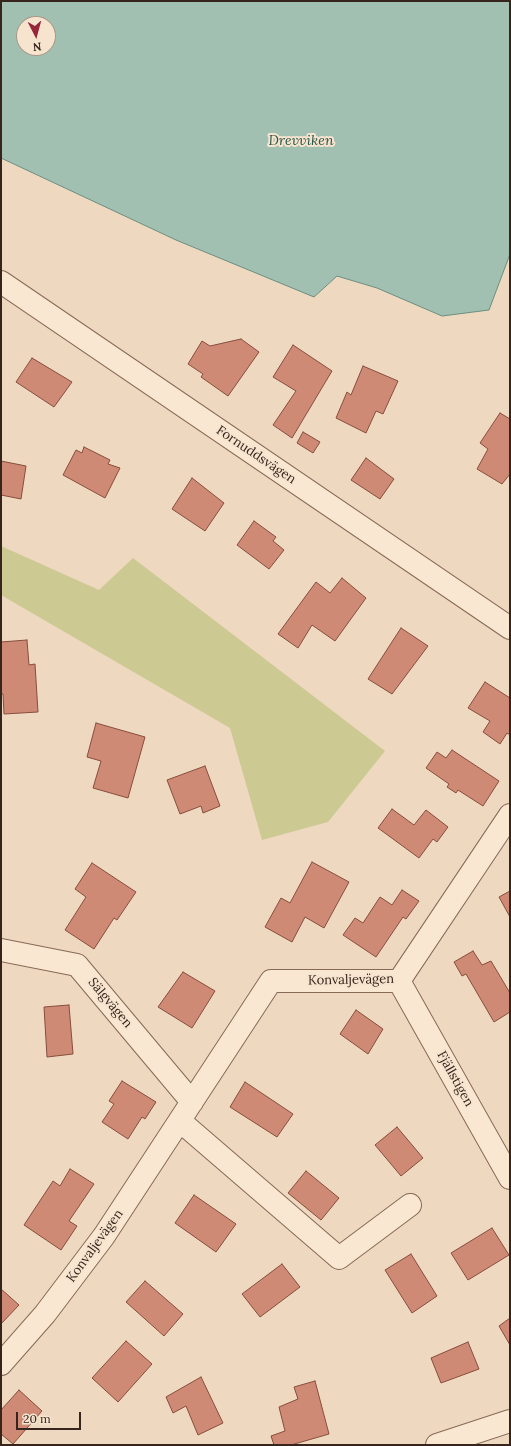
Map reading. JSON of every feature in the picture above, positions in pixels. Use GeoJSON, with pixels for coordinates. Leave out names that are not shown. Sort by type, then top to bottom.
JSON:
{"type":"FeatureCollection","features":[{"type":"Feature","properties":{"kind":"street","name":"Fornuddsvägen"},"geometry":{"type":"LineString","coordinates":[[1,282],[510,628]]}},
{"type":"Feature","properties":{"kind":"street","name":"Konvaljevägen"},"geometry":{"type":"LineString","coordinates":[[1,1364],[45,1314],[104,1236],[271,981],[399,981],[510,815]]}},
{"type":"Feature","properties":{"kind":"street","name":"Sälgvägen"},"geometry":{"type":"LineString","coordinates":[[1,950],[77,964],[192,1102]]}},
{"type":"Feature","properties":{"kind":"street","name":"Fjällstigen"},"geometry":{"type":"LineString","coordinates":[[399,981],[510,1178]]}},
{"type":"Feature","properties":{"kind":"street"},"geometry":{"type":"LineString","coordinates":[[180,1120],[339,1258],[410,1205]]}},
{"type":"Feature","properties":{"kind":"street"},"geometry":{"type":"LineString","coordinates":[[437,1445],[510,1421]]}},
{"type":"Feature","properties":{"kind":"shaded area"},"geometry":{"type":"Polygon","coordinates":[[[1,546],[99,590],[133,558],[385,751],[328,822],[262,840],[230,728],[1,595],[1,546]]]}},
{"type":"Feature","properties":{"kind":"water","name":"Drevviken"},"geometry":{"type":"Polygon","coordinates":[[[1,1],[510,1],[510,254],[489,310],[442,316],[377,288],[337,276],[314,297],[176,240],[1,158],[1,1]]]}},
{"type":"Feature","properties":{"kind":"building"},"geometry":{"type":"Polygon","coordinates":[[[241,339],[259,352],[228,396],[201,377],[203,374],[188,364],[202,341],[210,346],[241,339]]]}},
{"type":"Feature","properties":{"kind":"building"},"geometry":{"type":"Polygon","coordinates":[[[293,345],[332,371],[292,438],[273,425],[296,391],[273,377],[293,345]]]}},
{"type":"Feature","properties":{"kind":"building"},"geometry":{"type":"Polygon","coordinates":[[[32,358],[72,382],[54,407],[16,382],[32,358]]]}},
{"type":"Feature","properties":{"kind":"building"},"geometry":{"type":"Polygon","coordinates":[[[363,366],[398,381],[383,414],[376,411],[366,433],[336,418],[347,392],[351,395],[363,366]]]}},
{"type":"Feature","properties":{"kind":"building"},"geometry":{"type":"Polygon","coordinates":[[[500,413],[510,419],[510,474],[502,484],[477,469],[488,449],[480,443],[500,413]]]}},
{"type":"Feature","properties":{"kind":"building"},"geometry":{"type":"Polygon","coordinates":[[[303,432],[320,442],[313,453],[297,443],[303,432]]]}},
{"type":"Feature","properties":{"kind":"building"},"geometry":{"type":"Polygon","coordinates":[[[84,447],[110,460],[108,464],[120,468],[105,498],[63,475],[76,450],[82,453],[84,447]]]}},
{"type":"Feature","properties":{"kind":"building"},"geometry":{"type":"Polygon","coordinates":[[[366,458],[394,479],[380,499],[351,480],[366,458]]]}},
{"type":"Feature","properties":{"kind":"building"},"geometry":{"type":"Polygon","coordinates":[[[1,461],[26,466],[21,499],[1,495],[1,461]]]}},
{"type":"Feature","properties":{"kind":"building"},"geometry":{"type":"Polygon","coordinates":[[[192,478],[224,503],[205,531],[172,509],[192,478]]]}},
{"type":"Feature","properties":{"kind":"building"},"geometry":{"type":"Polygon","coordinates":[[[254,521],[276,537],[273,541],[284,550],[269,569],[237,545],[254,521]]]}},
{"type":"Feature","properties":{"kind":"building"},"geometry":{"type":"Polygon","coordinates":[[[342,578],[366,598],[335,641],[312,625],[298,648],[278,634],[316,582],[330,593],[342,578]]]}},
{"type":"Feature","properties":{"kind":"building"},"geometry":{"type":"Polygon","coordinates":[[[401,628],[428,646],[392,694],[368,679],[401,628]]]}},
{"type":"Feature","properties":{"kind":"building"},"geometry":{"type":"Polygon","coordinates":[[[27,640],[29,665],[35,664],[38,712],[4,714],[3,694],[1,694],[1,642],[27,640]]]}},
{"type":"Feature","properties":{"kind":"building"},"geometry":{"type":"Polygon","coordinates":[[[485,682],[510,698],[510,735],[507,733],[500,744],[483,732],[490,721],[468,708],[485,682]]]}},
{"type":"Feature","properties":{"kind":"building"},"geometry":{"type":"Polygon","coordinates":[[[96,723],[145,737],[128,798],[93,788],[101,761],[87,757],[96,723]]]}},
{"type":"Feature","properties":{"kind":"building"},"geometry":{"type":"Polygon","coordinates":[[[452,750],[499,781],[483,806],[458,790],[456,793],[447,787],[449,784],[426,768],[437,752],[446,758],[452,750]]]}},
{"type":"Feature","properties":{"kind":"building"},"geometry":{"type":"Polygon","coordinates":[[[205,766],[220,806],[203,813],[201,806],[180,814],[167,780],[205,766]]]}},
{"type":"Feature","properties":{"kind":"building"},"geometry":{"type":"Polygon","coordinates":[[[392,809],[414,825],[426,810],[448,827],[437,842],[433,839],[419,858],[378,828],[392,809]]]}},
{"type":"Feature","properties":{"kind":"building"},"geometry":{"type":"Polygon","coordinates":[[[312,862],[349,882],[324,928],[305,917],[292,942],[265,927],[281,898],[290,903],[312,862]]]}},
{"type":"Feature","properties":{"kind":"building"},"geometry":{"type":"Polygon","coordinates":[[[92,863],[136,892],[117,920],[114,918],[94,949],[65,930],[86,897],[75,889],[92,863]]]}},
{"type":"Feature","properties":{"kind":"building"},"geometry":{"type":"Polygon","coordinates":[[[402,890],[419,901],[406,919],[403,917],[376,957],[343,935],[355,918],[363,923],[380,897],[392,905],[402,890]]]}},
{"type":"Feature","properties":{"kind":"building"},"geometry":{"type":"Polygon","coordinates":[[[510,891],[510,917],[499,897],[510,891]]]}},
{"type":"Feature","properties":{"kind":"building"},"geometry":{"type":"Polygon","coordinates":[[[473,951],[482,965],[491,961],[510,993],[510,1012],[494,1022],[466,974],[462,976],[454,962],[473,951]]]}},
{"type":"Feature","properties":{"kind":"building"},"geometry":{"type":"Polygon","coordinates":[[[183,972],[215,991],[192,1028],[158,1007],[183,972]]]}},
{"type":"Feature","properties":{"kind":"building"},"geometry":{"type":"Polygon","coordinates":[[[69,1005],[73,1054],[47,1057],[44,1007],[69,1005]]]}},
{"type":"Feature","properties":{"kind":"building"},"geometry":{"type":"Polygon","coordinates":[[[356,1010],[383,1029],[368,1054],[340,1034],[356,1010]]]}},
{"type":"Feature","properties":{"kind":"building"},"geometry":{"type":"Polygon","coordinates":[[[122,1081],[156,1102],[145,1119],[142,1117],[128,1139],[102,1122],[114,1104],[109,1101],[122,1081]]]}},
{"type":"Feature","properties":{"kind":"building"},"geometry":{"type":"Polygon","coordinates":[[[245,1082],[293,1114],[277,1137],[230,1107],[245,1082]]]}},
{"type":"Feature","properties":{"kind":"building"},"geometry":{"type":"Polygon","coordinates":[[[397,1127],[423,1158],[401,1176],[375,1145],[397,1127]]]}},
{"type":"Feature","properties":{"kind":"building"},"geometry":{"type":"Polygon","coordinates":[[[70,1169],[94,1184],[69,1221],[77,1226],[61,1250],[24,1225],[53,1181],[60,1186],[70,1169]]]}},
{"type":"Feature","properties":{"kind":"building"},"geometry":{"type":"Polygon","coordinates":[[[306,1171],[339,1198],[321,1220],[288,1193],[306,1171]]]}},
{"type":"Feature","properties":{"kind":"building"},"geometry":{"type":"Polygon","coordinates":[[[194,1195],[236,1224],[216,1252],[175,1223],[194,1195]]]}},
{"type":"Feature","properties":{"kind":"building"},"geometry":{"type":"Polygon","coordinates":[[[492,1228],[509,1255],[468,1280],[451,1253],[492,1228]]]}},
{"type":"Feature","properties":{"kind":"building"},"geometry":{"type":"Polygon","coordinates":[[[411,1254],[437,1296],[412,1313],[385,1270],[411,1254]]]}},
{"type":"Feature","properties":{"kind":"building"},"geometry":{"type":"Polygon","coordinates":[[[282,1264],[300,1287],[260,1317],[242,1294],[282,1264]]]}},
{"type":"Feature","properties":{"kind":"building"},"geometry":{"type":"Polygon","coordinates":[[[145,1281],[183,1314],[164,1336],[126,1302],[145,1281]]]}},
{"type":"Feature","properties":{"kind":"building"},"geometry":{"type":"Polygon","coordinates":[[[1,1289],[19,1305],[1,1324],[1,1289]]]}},
{"type":"Feature","properties":{"kind":"building"},"geometry":{"type":"Polygon","coordinates":[[[510,1318],[510,1345],[499,1326],[510,1318]]]}},
{"type":"Feature","properties":{"kind":"building"},"geometry":{"type":"Polygon","coordinates":[[[126,1341],[152,1364],[118,1402],[92,1378],[126,1341]]]}},
{"type":"Feature","properties":{"kind":"building"},"geometry":{"type":"Polygon","coordinates":[[[468,1342],[479,1369],[441,1383],[431,1358],[468,1342]]]}},
{"type":"Feature","properties":{"kind":"building"},"geometry":{"type":"Polygon","coordinates":[[[201,1377],[223,1423],[198,1435],[186,1406],[173,1413],[166,1397],[201,1377]]]}},
{"type":"Feature","properties":{"kind":"building"},"geometry":{"type":"Polygon","coordinates":[[[315,1381],[329,1434],[291,1445],[274,1445],[271,1436],[285,1431],[279,1407],[298,1399],[294,1387],[315,1381]]]}},
{"type":"Feature","properties":{"kind":"building"},"geometry":{"type":"Polygon","coordinates":[[[19,1390],[42,1411],[13,1444],[1,1434],[1,1410],[19,1390]]]}}]}
